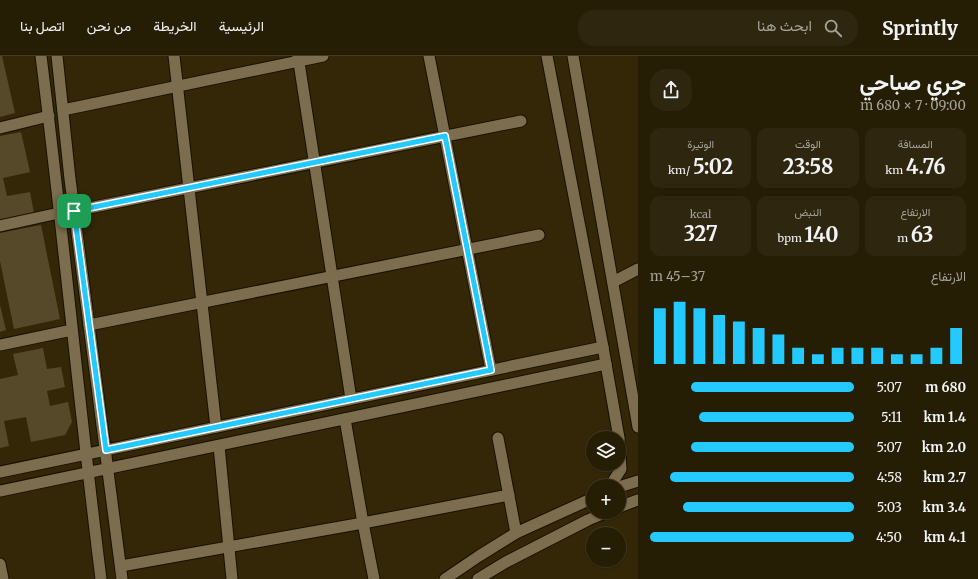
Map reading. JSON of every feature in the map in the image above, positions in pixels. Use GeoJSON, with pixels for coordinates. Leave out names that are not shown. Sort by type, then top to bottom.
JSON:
{"type":"FeatureCollection","features":[{"type":"Feature","properties":{"kind":"street"},"geometry":{"type":"LineString","coordinates":[[41,56],[101,579]]}},
{"type":"Feature","properties":{"kind":"street"},"geometry":{"type":"LineString","coordinates":[[57,56],[74,211],[122,579]]}},
{"type":"Feature","properties":{"kind":"street"},"geometry":{"type":"LineString","coordinates":[[174,56],[216,427]]}},
{"type":"Feature","properties":{"kind":"street"},"geometry":{"type":"LineString","coordinates":[[63,110],[298,59],[323,56]]}},
{"type":"Feature","properties":{"kind":"street"},"geometry":{"type":"LineString","coordinates":[[429,56],[491,370]]}},
{"type":"Feature","properties":{"kind":"street"},"geometry":{"type":"LineString","coordinates":[[547,56],[618,431]]}},
{"type":"Feature","properties":{"kind":"street"},"geometry":{"type":"LineString","coordinates":[[573,56],[638,428]]}},
{"type":"Feature","properties":{"kind":"street"},"geometry":{"type":"LineString","coordinates":[[298,59],[351,400]]}},
{"type":"Feature","properties":{"kind":"street"},"geometry":{"type":"LineString","coordinates":[[0,128],[49,116]]}},
{"type":"Feature","properties":{"kind":"street"},"geometry":{"type":"LineString","coordinates":[[74,211],[521,121]]}},
{"type":"Feature","properties":{"kind":"street"},"geometry":{"type":"LineString","coordinates":[[0,226],[59,213]]}},
{"type":"Feature","properties":{"kind":"street"},"geometry":{"type":"LineString","coordinates":[[89,325],[539,236]]}},
{"type":"Feature","properties":{"kind":"street"},"geometry":{"type":"LineString","coordinates":[[613,282],[638,269]]}},
{"type":"Feature","properties":{"kind":"street"},"geometry":{"type":"LineString","coordinates":[[0,345],[72,330]]}},
{"type":"Feature","properties":{"kind":"street"},"geometry":{"type":"LineString","coordinates":[[0,472],[603,347]]}},
{"type":"Feature","properties":{"kind":"street"},"geometry":{"type":"LineString","coordinates":[[0,491],[606,364]]}},
{"type":"Feature","properties":{"kind":"street"},"geometry":{"type":"LineString","coordinates":[[345,419],[374,579]]}},
{"type":"Feature","properties":{"kind":"street"},"geometry":{"type":"LineString","coordinates":[[498,438],[516,533]]}},
{"type":"Feature","properties":{"kind":"street"},"geometry":{"type":"LineString","coordinates":[[219,446],[232,579]]}},
{"type":"Feature","properties":{"kind":"street"},"geometry":{"type":"LineString","coordinates":[[626,485],[638,481]]}},
{"type":"Feature","properties":{"kind":"street"},"geometry":{"type":"LineString","coordinates":[[121,566],[363,523],[509,495]]}},
{"type":"Feature","properties":{"kind":"street"},"geometry":{"type":"LineString","coordinates":[[626,504],[638,500]]}},
{"type":"Feature","properties":{"kind":"street"},"geometry":{"type":"LineString","coordinates":[[445,579],[516,533],[586,501]]}},
{"type":"Feature","properties":{"kind":"street"},"geometry":{"type":"LineString","coordinates":[[478,579],[506,562],[590,519]]}},
{"type":"Feature","properties":{"kind":"street"},"geometry":{"type":"LineString","coordinates":[[0,564],[3,579]]}},
{"type":"Feature","properties":{"kind":"building"},"geometry":{"type":"Polygon","coordinates":[[[0,56],[2,56],[15,113],[0,117],[0,56]]]}},
{"type":"Feature","properties":{"kind":"building"},"geometry":{"type":"Polygon","coordinates":[[[21,132],[30,172],[3,178],[7,196],[30,192],[34,213],[0,220],[0,136],[21,132]]]}},
{"type":"Feature","properties":{"kind":"building"},"geometry":{"type":"Polygon","coordinates":[[[41,225],[60,319],[14,329],[0,261],[0,233],[41,225]]]}},
{"type":"Feature","properties":{"kind":"building"},"geometry":{"type":"Polygon","coordinates":[[[0,305],[6,330],[0,332],[0,305]]]}},
{"type":"Feature","properties":{"kind":"building"},"geometry":{"type":"Polygon","coordinates":[[[43,348],[47,369],[61,367],[65,387],[47,391],[50,406],[68,402],[72,422],[65,435],[31,442],[26,417],[4,421],[9,446],[0,448],[0,379],[18,375],[13,354],[43,348]]]}},
{"type":"Feature","properties":{"kind":"route"},"geometry":{"type":"LineString","coordinates":[[445,136],[491,370],[106,450],[74,211],[445,136]]}}]}
